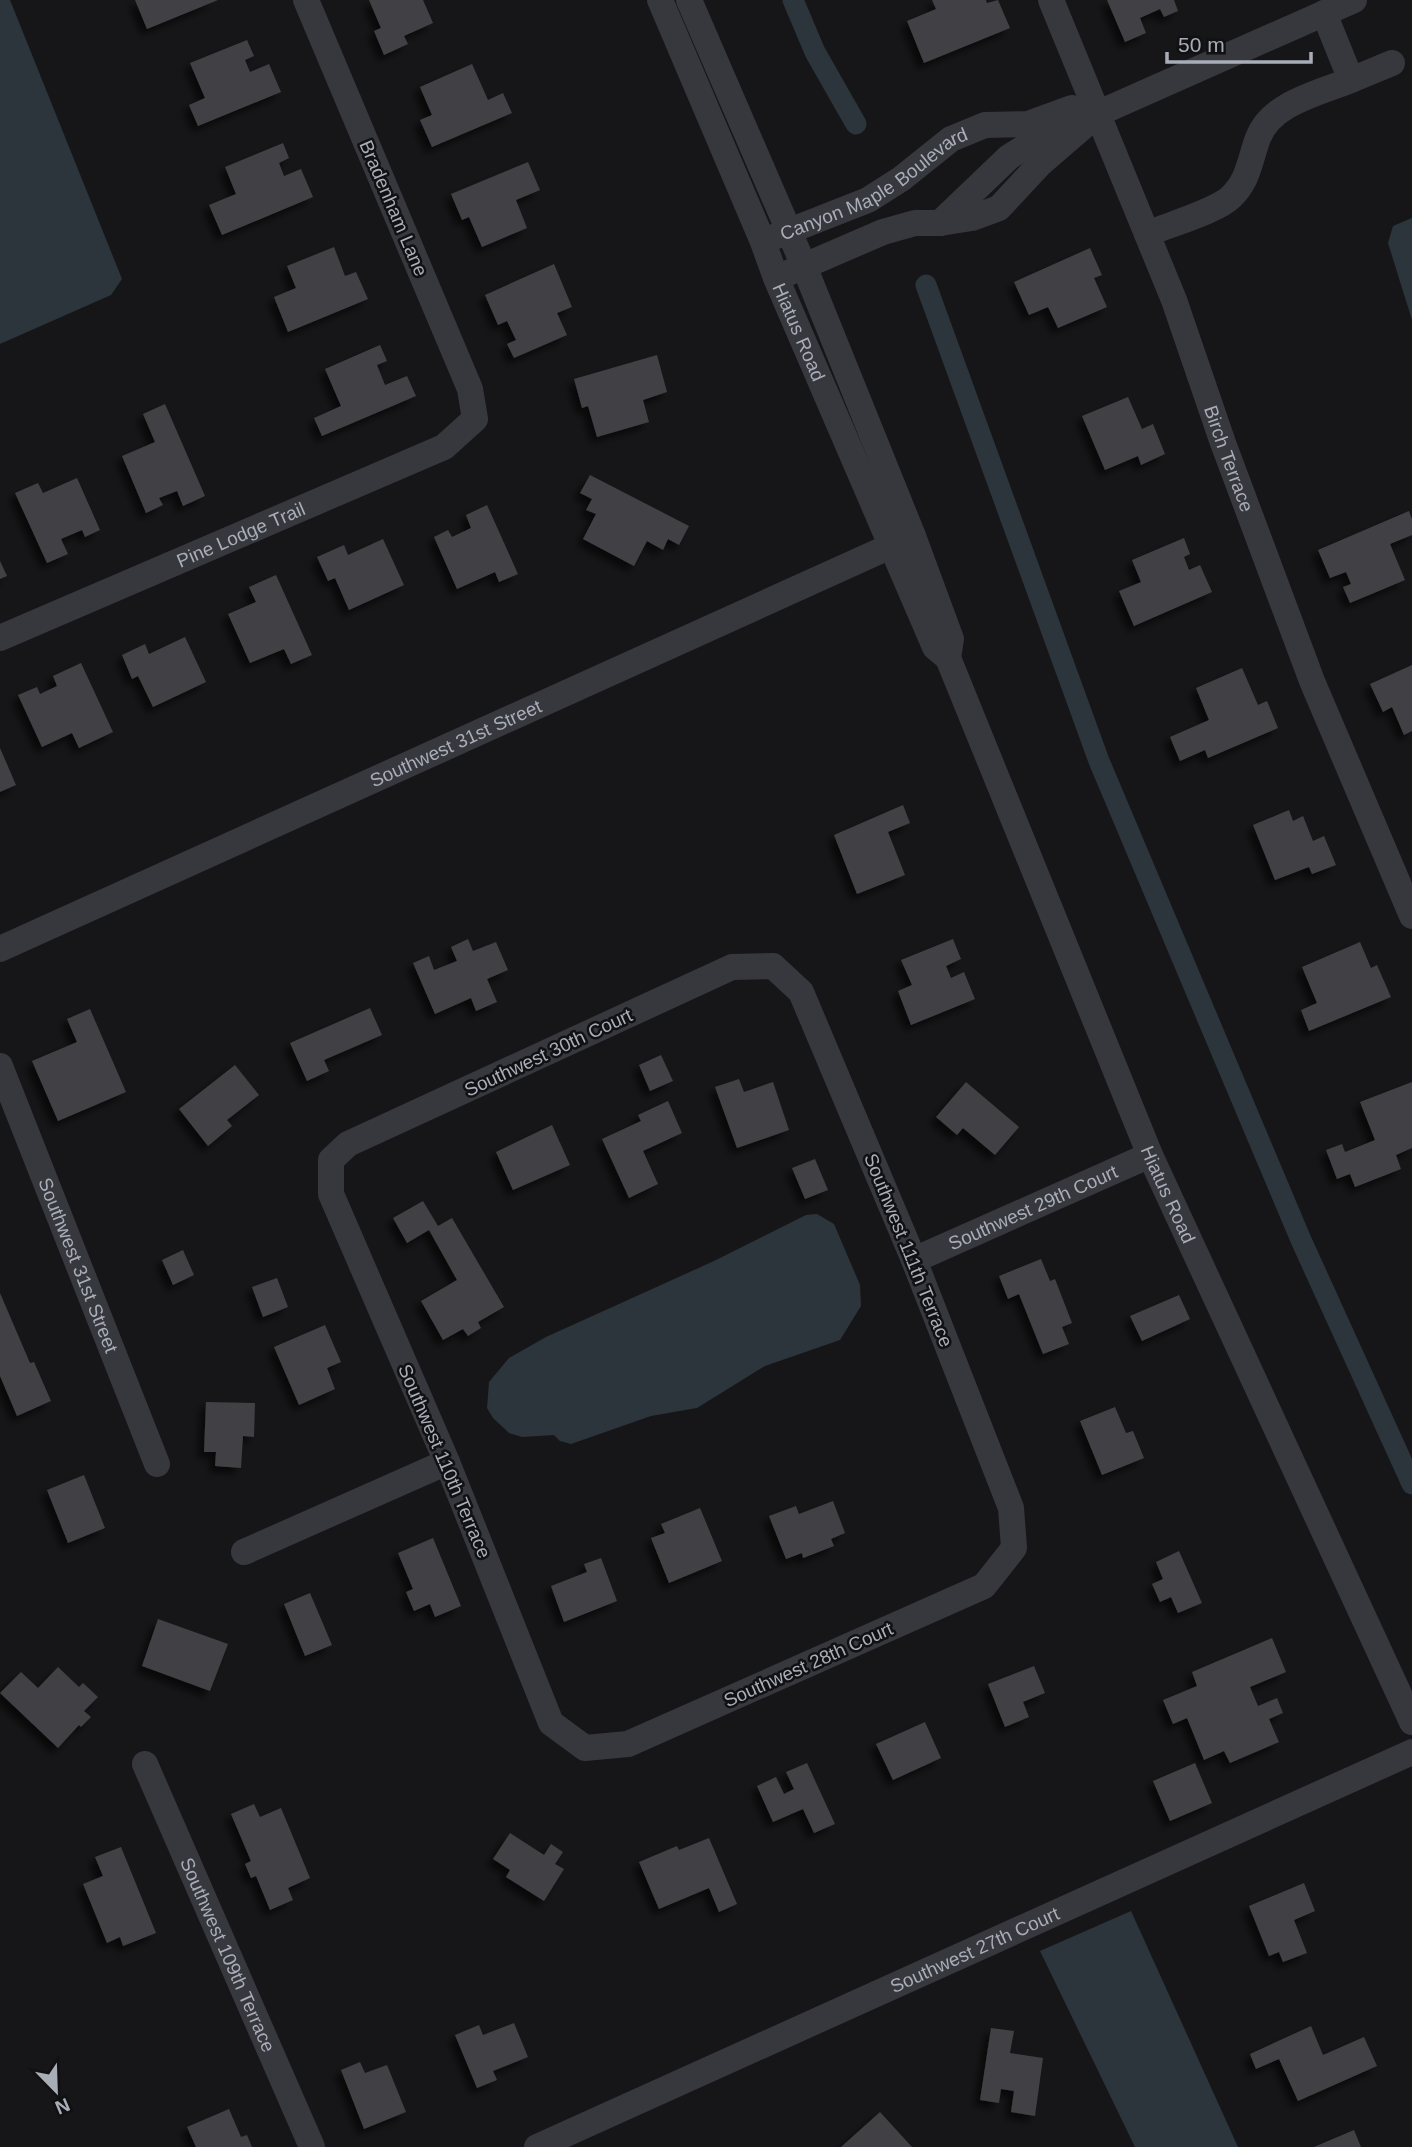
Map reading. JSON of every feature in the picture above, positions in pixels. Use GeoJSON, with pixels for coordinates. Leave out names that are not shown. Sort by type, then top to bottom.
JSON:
{"type":"FeatureCollection","features":[{"type":"Feature","properties":{"kind":"street","name":"Bradenham Lane"},"geometry":{"type":"LineString","coordinates":[[306,0],[470,389],[475,419]]}},
{"type":"Feature","properties":{"kind":"street","name":"Hiatus Road"},"geometry":{"type":"LineString","coordinates":[[660,0],[776,278],[951,639],[947,658],[1150,1155],[1412,1722]]}},
{"type":"Feature","properties":{"kind":"street","name":"Hiatus Road"},"geometry":{"type":"LineString","coordinates":[[689,0],[804,266],[902,540]]}},
{"type":"Feature","properties":{"kind":"street","name":"Birch Terrace"},"geometry":{"type":"LineString","coordinates":[[1051,0],[1174,300],[1223,443],[1312,681],[1412,916]]}},
{"type":"Feature","properties":{"kind":"street","name":"Canyon Maple Boulevard"},"geometry":{"type":"LineString","coordinates":[[776,278],[883,232],[915,223],[940,223],[972,218],[999,208],[1040,164],[1099,113],[1354,0]]}},
{"type":"Feature","properties":{"kind":"street"},"geometry":{"type":"LineString","coordinates":[[1324,13],[1351,80]]}},
{"type":"Feature","properties":{"kind":"street"},"geometry":{"type":"LineString","coordinates":[[1147,233],[1229,199],[1244,182],[1257,139],[1272,115],[1292,104],[1392,63]]}},
{"type":"Feature","properties":{"kind":"street","name":"Canyon Maple Boulevard"},"geometry":{"type":"LineString","coordinates":[[763,242],[868,200],[901,179],[951,139],[985,125],[1028,124],[1072,108],[1099,113]]}},
{"type":"Feature","properties":{"kind":"street","name":"Canyon Maple Boulevard"},"geometry":{"type":"LineString","coordinates":[[985,125],[1009,158]]}},
{"type":"Feature","properties":{"kind":"street","name":"Canyon Maple Boulevard"},"geometry":{"type":"LineString","coordinates":[[940,223],[1009,158],[1036,140],[1076,131]]}},
{"type":"Feature","properties":{"kind":"street","name":"Pine Lodge Trail"},"geometry":{"type":"LineString","coordinates":[[0,638],[444,447],[475,419]]}},
{"type":"Feature","properties":{"kind":"street","name":"Southwest 31st Street"},"geometry":{"type":"LineString","coordinates":[[0,948],[902,540]]}},
{"type":"Feature","properties":{"kind":"street","name":"Southwest 30th Court"},"geometry":{"type":"LineString","coordinates":[[331,1160],[348,1144],[732,967],[773,967]]}},
{"type":"Feature","properties":{"kind":"street","name":"Southwest 111th Terrace"},"geometry":{"type":"LineString","coordinates":[[773,967],[801,992],[914,1260],[1011,1507],[1014,1548]]}},
{"type":"Feature","properties":{"kind":"street","name":"Southwest 31st Street"},"geometry":{"type":"LineString","coordinates":[[0,1066],[158,1464]]}},
{"type":"Feature","properties":{"kind":"street","name":"Southwest 29th Court"},"geometry":{"type":"LineString","coordinates":[[914,1260],[1150,1155]]}},
{"type":"Feature","properties":{"kind":"street","name":"Southwest 110th Terrace"},"geometry":{"type":"LineString","coordinates":[[331,1160],[331,1194],[447,1462],[551,1723],[585,1748]]}},
{"type":"Feature","properties":{"kind":"street"},"geometry":{"type":"LineString","coordinates":[[244,1552],[447,1462]]}},
{"type":"Feature","properties":{"kind":"street","name":"Southwest 28th Court"},"geometry":{"type":"LineString","coordinates":[[585,1748],[628,1744],[984,1586],[1014,1548]]}},
{"type":"Feature","properties":{"kind":"street","name":"Southwest 27th Court"},"geometry":{"type":"LineString","coordinates":[[537,2147],[1412,1752]]}},
{"type":"Feature","properties":{"kind":"street","name":"Southwest 109th Terrace"},"geometry":{"type":"LineString","coordinates":[[145,1764],[312,2147]]}},
{"type":"Feature","properties":{"kind":"shaded area"},"geometry":{"type":"Polygon","coordinates":[[[0,0],[10,0],[122,279],[111,295],[0,344],[0,0]]]}},
{"type":"Feature","properties":{"kind":"shaded area"},"geometry":{"type":"Polygon","coordinates":[[[1412,218],[1412,320],[1388,243],[1393,226],[1412,218]]]}},
{"type":"Feature","properties":{"kind":"shaded area"},"geometry":{"type":"Polygon","coordinates":[[[817,1214],[834,1224],[860,1285],[861,1306],[840,1340],[765,1366],[697,1408],[651,1416],[571,1444],[560,1441],[554,1435],[522,1437],[509,1433],[493,1418],[487,1408],[489,1382],[509,1358],[546,1337],[714,1261],[806,1215],[817,1214]]]}},
{"type":"Feature","properties":{"kind":"shaded area"},"geometry":{"type":"Polygon","coordinates":[[[1131,1911],[1238,2147],[1135,2147],[1040,1951],[1131,1911]]]}},
{"type":"Feature","properties":{"kind":"building"},"geometry":{"type":"Polygon","coordinates":[[[135,0],[218,0],[147,29],[135,0]]]}},
{"type":"Feature","properties":{"kind":"building"},"geometry":{"type":"Polygon","coordinates":[[[369,0],[423,0],[433,23],[404,36],[408,44],[384,55],[374,31],[381,28],[369,0]]]}},
{"type":"Feature","properties":{"kind":"building"},"geometry":{"type":"Polygon","coordinates":[[[932,0],[986,0],[987,3],[998,0],[1010,28],[924,63],[907,21],[936,9],[932,0]]]}},
{"type":"Feature","properties":{"kind":"building"},"geometry":{"type":"Polygon","coordinates":[[[1107,0],[1174,0],[1178,11],[1164,17],[1160,9],[1140,18],[1146,33],[1125,42],[1107,0]]]}},
{"type":"Feature","properties":{"kind":"building"},"geometry":{"type":"Polygon","coordinates":[[[247,40],[254,56],[245,60],[250,72],[269,64],[281,92],[198,126],[189,105],[205,98],[190,63],[247,40]]]}},
{"type":"Feature","properties":{"kind":"building"},"geometry":{"type":"Polygon","coordinates":[[[472,64],[488,100],[503,93],[512,113],[432,147],[420,120],[432,115],[420,87],[472,64]]]}},
{"type":"Feature","properties":{"kind":"building"},"geometry":{"type":"Polygon","coordinates":[[[283,143],[289,158],[279,163],[284,176],[301,169],[313,197],[222,235],[209,205],[236,194],[225,167],[283,143]]]}},
{"type":"Feature","properties":{"kind":"building"},"geometry":{"type":"Polygon","coordinates":[[[528,162],[540,190],[516,200],[527,228],[482,247],[469,217],[462,220],[451,194],[528,162]]]}},
{"type":"Feature","properties":{"kind":"building"},"geometry":{"type":"Polygon","coordinates":[[[334,247],[345,276],[356,272],[368,299],[288,332],[274,297],[296,288],[287,266],[334,247]]]}},
{"type":"Feature","properties":{"kind":"building"},"geometry":{"type":"Polygon","coordinates":[[[1090,248],[1102,275],[1094,278],[1107,307],[1058,328],[1048,307],[1029,315],[1014,282],[1090,248]]]}},
{"type":"Feature","properties":{"kind":"building"},"geometry":{"type":"Polygon","coordinates":[[[554,264],[572,307],[557,313],[567,335],[514,358],[507,344],[516,340],[507,321],[498,325],[485,295],[554,264]]]}},
{"type":"Feature","properties":{"kind":"building"},"geometry":{"type":"Polygon","coordinates":[[[380,345],[387,361],[377,365],[385,385],[407,376],[416,396],[322,436],[314,418],[341,406],[325,369],[380,345]]]}},
{"type":"Feature","properties":{"kind":"building"},"geometry":{"type":"Polygon","coordinates":[[[657,355],[667,392],[643,400],[649,422],[597,437],[588,406],[582,408],[574,379],[657,355]]]}},
{"type":"Feature","properties":{"kind":"building"},"geometry":{"type":"Polygon","coordinates":[[[1128,397],[1142,429],[1153,424],[1165,454],[1141,465],[1138,456],[1105,470],[1082,416],[1128,397]]]}},
{"type":"Feature","properties":{"kind":"building"},"geometry":{"type":"Polygon","coordinates":[[[165,404],[205,496],[183,506],[177,491],[159,498],[163,505],[146,513],[122,456],[155,442],[143,414],[165,404]]]}},
{"type":"Feature","properties":{"kind":"building"},"geometry":{"type":"Polygon","coordinates":[[[590,475],[689,526],[679,545],[668,539],[663,550],[647,541],[634,566],[583,539],[596,514],[586,510],[592,499],[580,493],[590,475]]]}},
{"type":"Feature","properties":{"kind":"building"},"geometry":{"type":"Polygon","coordinates":[[[77,478],[100,530],[85,537],[82,530],[61,539],[68,554],[47,563],[15,493],[38,483],[43,493],[77,478]]]}},
{"type":"Feature","properties":{"kind":"building"},"geometry":{"type":"Polygon","coordinates":[[[487,505],[518,574],[499,582],[495,572],[457,589],[434,537],[448,530],[452,537],[471,528],[466,515],[487,505]]]}},
{"type":"Feature","properties":{"kind":"building"},"geometry":{"type":"Polygon","coordinates":[[[1409,511],[1412,535],[1390,544],[1405,580],[1350,603],[1343,587],[1351,584],[1346,572],[1330,578],[1318,550],[1409,511]]]}},
{"type":"Feature","properties":{"kind":"building"},"geometry":{"type":"Polygon","coordinates":[[[1184,538],[1190,554],[1184,557],[1189,570],[1200,565],[1212,592],[1134,626],[1119,591],[1141,582],[1132,560],[1184,538]]]}},
{"type":"Feature","properties":{"kind":"building"},"geometry":{"type":"Polygon","coordinates":[[[383,539],[404,585],[349,610],[335,578],[328,581],[317,557],[344,545],[348,555],[383,539]]]}},
{"type":"Feature","properties":{"kind":"building"},"geometry":{"type":"Polygon","coordinates":[[[0,561],[7,576],[0,579],[0,561]]]}},
{"type":"Feature","properties":{"kind":"building"},"geometry":{"type":"Polygon","coordinates":[[[276,575],[312,655],[291,664],[284,649],[250,663],[228,614],[256,602],[249,587],[276,575]]]}},
{"type":"Feature","properties":{"kind":"building"},"geometry":{"type":"Polygon","coordinates":[[[185,637],[206,682],[153,707],[138,676],[132,679],[122,655],[145,644],[149,654],[185,637]]]}},
{"type":"Feature","properties":{"kind":"building"},"geometry":{"type":"Polygon","coordinates":[[[81,663],[113,732],[79,748],[72,733],[42,747],[18,695],[37,687],[40,694],[57,686],[53,676],[81,663]]]}},
{"type":"Feature","properties":{"kind":"building"},"geometry":{"type":"Polygon","coordinates":[[[1412,665],[1412,731],[1404,735],[1392,707],[1383,712],[1370,684],[1412,665]]]}},
{"type":"Feature","properties":{"kind":"building"},"geometry":{"type":"Polygon","coordinates":[[[1242,668],[1258,705],[1267,701],[1278,728],[1208,758],[1205,750],[1180,761],[1170,737],[1209,720],[1196,688],[1242,668]]]}},
{"type":"Feature","properties":{"kind":"building"},"geometry":{"type":"Polygon","coordinates":[[[0,748],[16,785],[0,792],[0,748]]]}},
{"type":"Feature","properties":{"kind":"building"},"geometry":{"type":"Polygon","coordinates":[[[903,805],[910,823],[888,832],[905,875],[857,894],[834,835],[903,805]]]}},
{"type":"Feature","properties":{"kind":"building"},"geometry":{"type":"Polygon","coordinates":[[[1289,810],[1293,821],[1303,816],[1313,841],[1324,836],[1336,865],[1312,874],[1309,867],[1275,880],[1253,825],[1289,810]]]}},
{"type":"Feature","properties":{"kind":"building"},"geometry":{"type":"Polygon","coordinates":[[[468,939],[473,951],[496,942],[508,970],[487,979],[497,1002],[476,1011],[471,998],[435,1014],[413,963],[429,956],[434,970],[457,961],[451,947],[468,939]]]}},
{"type":"Feature","properties":{"kind":"building"},"geometry":{"type":"Polygon","coordinates":[[[953,939],[961,959],[946,966],[951,978],[964,972],[975,999],[911,1025],[898,991],[912,985],[901,960],[953,939]]]}},
{"type":"Feature","properties":{"kind":"building"},"geometry":{"type":"Polygon","coordinates":[[[1360,942],[1371,968],[1377,965],[1391,997],[1309,1031],[1301,1010],[1317,1003],[1302,967],[1360,942]]]}},
{"type":"Feature","properties":{"kind":"building"},"geometry":{"type":"Polygon","coordinates":[[[370,1008],[382,1035],[324,1060],[329,1071],[307,1081],[290,1043],[370,1008]]]}},
{"type":"Feature","properties":{"kind":"building"},"geometry":{"type":"Polygon","coordinates":[[[90,1009],[126,1092],[58,1121],[32,1061],[77,1042],[67,1019],[90,1009]]]}},
{"type":"Feature","properties":{"kind":"building"},"geometry":{"type":"Polygon","coordinates":[[[661,1055],[673,1081],[650,1091],[639,1065],[661,1055]]]}},
{"type":"Feature","properties":{"kind":"building"},"geometry":{"type":"Polygon","coordinates":[[[235,1065],[259,1095],[227,1120],[232,1126],[208,1146],[179,1109],[235,1065]]]}},
{"type":"Feature","properties":{"kind":"building"},"geometry":{"type":"Polygon","coordinates":[[[739,1079],[744,1092],[773,1082],[789,1130],[737,1148],[715,1087],[739,1079]]]}},
{"type":"Feature","properties":{"kind":"building"},"geometry":{"type":"Polygon","coordinates":[[[966,1082],[1019,1127],[995,1155],[963,1128],[957,1135],[936,1117],[966,1082]]]}},
{"type":"Feature","properties":{"kind":"building"},"geometry":{"type":"Polygon","coordinates":[[[1412,1082],[1412,1148],[1396,1155],[1401,1169],[1355,1187],[1350,1174],[1337,1179],[1326,1150],[1342,1144],[1345,1152],[1375,1140],[1360,1102],[1412,1082]]]}},
{"type":"Feature","properties":{"kind":"building"},"geometry":{"type":"Polygon","coordinates":[[[668,1101],[682,1133],[643,1151],[658,1184],[629,1198],[602,1139],[641,1121],[638,1115],[668,1101]]]}},
{"type":"Feature","properties":{"kind":"building"},"geometry":{"type":"Polygon","coordinates":[[[552,1125],[570,1165],[513,1190],[496,1152],[552,1125]]]}},
{"type":"Feature","properties":{"kind":"building"},"geometry":{"type":"Polygon","coordinates":[[[815,1159],[828,1190],[805,1199],[792,1168],[815,1159]]]}},
{"type":"Feature","properties":{"kind":"building"},"geometry":{"type":"Polygon","coordinates":[[[423,1201],[438,1226],[452,1218],[504,1307],[478,1322],[481,1328],[468,1336],[463,1329],[443,1340],[421,1301],[457,1280],[429,1230],[407,1243],[393,1218],[423,1201]]]}},
{"type":"Feature","properties":{"kind":"building"},"geometry":{"type":"Polygon","coordinates":[[[183,1250],[194,1275],[173,1285],[162,1260],[183,1250]]]}},
{"type":"Feature","properties":{"kind":"building"},"geometry":{"type":"Polygon","coordinates":[[[1041,1259],[1050,1281],[1055,1279],[1072,1323],[1062,1327],[1069,1344],[1043,1354],[1019,1294],[1008,1299],[999,1276],[1041,1259]]]}},
{"type":"Feature","properties":{"kind":"building"},"geometry":{"type":"Polygon","coordinates":[[[277,1278],[288,1307],[263,1317],[252,1287],[277,1278]]]}},
{"type":"Feature","properties":{"kind":"building"},"geometry":{"type":"Polygon","coordinates":[[[0,1293],[30,1363],[34,1362],[51,1401],[17,1416],[0,1376],[0,1293]]]}},
{"type":"Feature","properties":{"kind":"building"},"geometry":{"type":"Polygon","coordinates":[[[1179,1295],[1190,1319],[1142,1341],[1130,1316],[1179,1295]]]}},
{"type":"Feature","properties":{"kind":"building"},"geometry":{"type":"Polygon","coordinates":[[[325,1325],[341,1362],[327,1368],[335,1389],[299,1405],[274,1347],[325,1325]]]}},
{"type":"Feature","properties":{"kind":"building"},"geometry":{"type":"Polygon","coordinates":[[[206,1402],[255,1403],[254,1437],[243,1436],[241,1468],[215,1466],[216,1452],[204,1452],[206,1402]]]}},
{"type":"Feature","properties":{"kind":"building"},"geometry":{"type":"Polygon","coordinates":[[[1115,1407],[1126,1433],[1133,1431],[1144,1458],[1102,1475],[1080,1421],[1115,1407]]]}},
{"type":"Feature","properties":{"kind":"building"},"geometry":{"type":"Polygon","coordinates":[[[84,1475],[105,1528],[68,1543],[47,1490],[84,1475]]]}},
{"type":"Feature","properties":{"kind":"building"},"geometry":{"type":"Polygon","coordinates":[[[833,1501],[845,1533],[831,1539],[834,1546],[803,1558],[802,1553],[786,1559],[769,1516],[796,1506],[799,1514],[833,1501]]]}},
{"type":"Feature","properties":{"kind":"building"},"geometry":{"type":"Polygon","coordinates":[[[700,1508],[722,1561],[669,1583],[651,1538],[665,1533],[661,1524],[700,1508]]]}},
{"type":"Feature","properties":{"kind":"building"},"geometry":{"type":"Polygon","coordinates":[[[433,1538],[461,1606],[435,1617],[430,1604],[414,1611],[406,1592],[413,1589],[398,1553],[433,1538]]]}},
{"type":"Feature","properties":{"kind":"building"},"geometry":{"type":"Polygon","coordinates":[[[1179,1551],[1202,1603],[1178,1613],[1171,1597],[1160,1602],[1152,1584],[1163,1579],[1156,1562],[1179,1551]]]}},
{"type":"Feature","properties":{"kind":"building"},"geometry":{"type":"Polygon","coordinates":[[[601,1558],[617,1601],[564,1622],[551,1586],[587,1572],[584,1564],[601,1558]]]}},
{"type":"Feature","properties":{"kind":"building"},"geometry":{"type":"Polygon","coordinates":[[[310,1593],[332,1645],[305,1656],[284,1604],[310,1593]]]}},
{"type":"Feature","properties":{"kind":"building"},"geometry":{"type":"Polygon","coordinates":[[[158,1619],[228,1644],[210,1691],[142,1666],[158,1619]]]}},
{"type":"Feature","properties":{"kind":"building"},"geometry":{"type":"Polygon","coordinates":[[[1272,1638],[1286,1672],[1250,1687],[1258,1706],[1277,1698],[1283,1713],[1269,1719],[1279,1742],[1230,1763],[1224,1751],[1204,1760],[1187,1718],[1173,1724],[1163,1700],[1197,1686],[1192,1672],[1272,1638]]]}},
{"type":"Feature","properties":{"kind":"building"},"geometry":{"type":"Polygon","coordinates":[[[1034,1666],[1045,1693],[1023,1702],[1029,1717],[1005,1727],[988,1684],[1034,1666]]]}},
{"type":"Feature","properties":{"kind":"building"},"geometry":{"type":"Polygon","coordinates":[[[58,1667],[79,1687],[83,1683],[98,1697],[84,1711],[91,1717],[81,1727],[79,1725],[58,1748],[0,1693],[21,1672],[38,1688],[58,1667]]]}},
{"type":"Feature","properties":{"kind":"building"},"geometry":{"type":"Polygon","coordinates":[[[925,1722],[941,1758],[893,1780],[876,1744],[925,1722]]]}},
{"type":"Feature","properties":{"kind":"building"},"geometry":{"type":"Polygon","coordinates":[[[807,1763],[835,1824],[814,1833],[803,1809],[773,1822],[757,1786],[776,1777],[784,1794],[794,1789],[786,1772],[807,1763]]]}},
{"type":"Feature","properties":{"kind":"building"},"geometry":{"type":"Polygon","coordinates":[[[1195,1763],[1212,1803],[1170,1821],[1153,1781],[1195,1763]]]}},
{"type":"Feature","properties":{"kind":"building"},"geometry":{"type":"Polygon","coordinates":[[[254,1804],[260,1817],[281,1808],[310,1878],[288,1888],[293,1900],[270,1910],[256,1876],[251,1878],[245,1864],[251,1861],[231,1814],[254,1804]]]}},
{"type":"Feature","properties":{"kind":"building"},"geometry":{"type":"Polygon","coordinates":[[[510,1833],[544,1855],[551,1844],[563,1852],[555,1864],[564,1869],[544,1901],[506,1877],[510,1870],[493,1859],[510,1833]]]}},
{"type":"Feature","properties":{"kind":"building"},"geometry":{"type":"Polygon","coordinates":[[[709,1838],[737,1904],[719,1912],[709,1888],[659,1909],[639,1862],[677,1846],[679,1850],[709,1838]]]}},
{"type":"Feature","properties":{"kind":"building"},"geometry":{"type":"Polygon","coordinates":[[[121,1847],[156,1933],[123,1946],[120,1937],[107,1943],[83,1884],[103,1876],[95,1857],[121,1847]]]}},
{"type":"Feature","properties":{"kind":"building"},"geometry":{"type":"Polygon","coordinates":[[[1304,1883],[1315,1911],[1294,1920],[1307,1953],[1283,1962],[1279,1952],[1269,1956],[1249,1906],[1304,1883]]]}},
{"type":"Feature","properties":{"kind":"building"},"geometry":{"type":"Polygon","coordinates":[[[514,2023],[528,2057],[493,2071],[497,2080],[477,2088],[455,2035],[479,2025],[483,2035],[514,2023]]]}},
{"type":"Feature","properties":{"kind":"building"},"geometry":{"type":"Polygon","coordinates":[[[1311,2026],[1323,2055],[1364,2037],[1377,2066],[1298,2101],[1279,2059],[1256,2069],[1250,2054],[1311,2026]]]}},
{"type":"Feature","properties":{"kind":"building"},"geometry":{"type":"Polygon","coordinates":[[[991,2028],[1014,2031],[1010,2053],[1043,2058],[1035,2116],[1011,2112],[1014,2091],[1001,2089],[999,2103],[980,2100],[991,2028]]]}},
{"type":"Feature","properties":{"kind":"building"},"geometry":{"type":"Polygon","coordinates":[[[360,2062],[365,2073],[387,2065],[406,2112],[364,2129],[341,2070],[360,2062]]]}},
{"type":"Feature","properties":{"kind":"building"},"geometry":{"type":"Polygon","coordinates":[[[229,2109],[241,2137],[247,2135],[252,2147],[196,2147],[187,2127],[229,2109]]]}},
{"type":"Feature","properties":{"kind":"building"},"geometry":{"type":"Polygon","coordinates":[[[880,2112],[912,2147],[841,2147],[880,2112]]]}},
{"type":"Feature","properties":{"kind":"building"},"geometry":{"type":"Polygon","coordinates":[[[1354,2130],[1361,2147],[1314,2147],[1354,2130]]]}},
{"type":"Feature","properties":{"kind":"waterway"},"geometry":{"type":"LineString","coordinates":[[793,0],[815,52],[856,124]]}},
{"type":"Feature","properties":{"kind":"waterway"},"geometry":{"type":"LineString","coordinates":[[926,285],[1099,761],[1301,1240],[1412,1484]]}}]}
